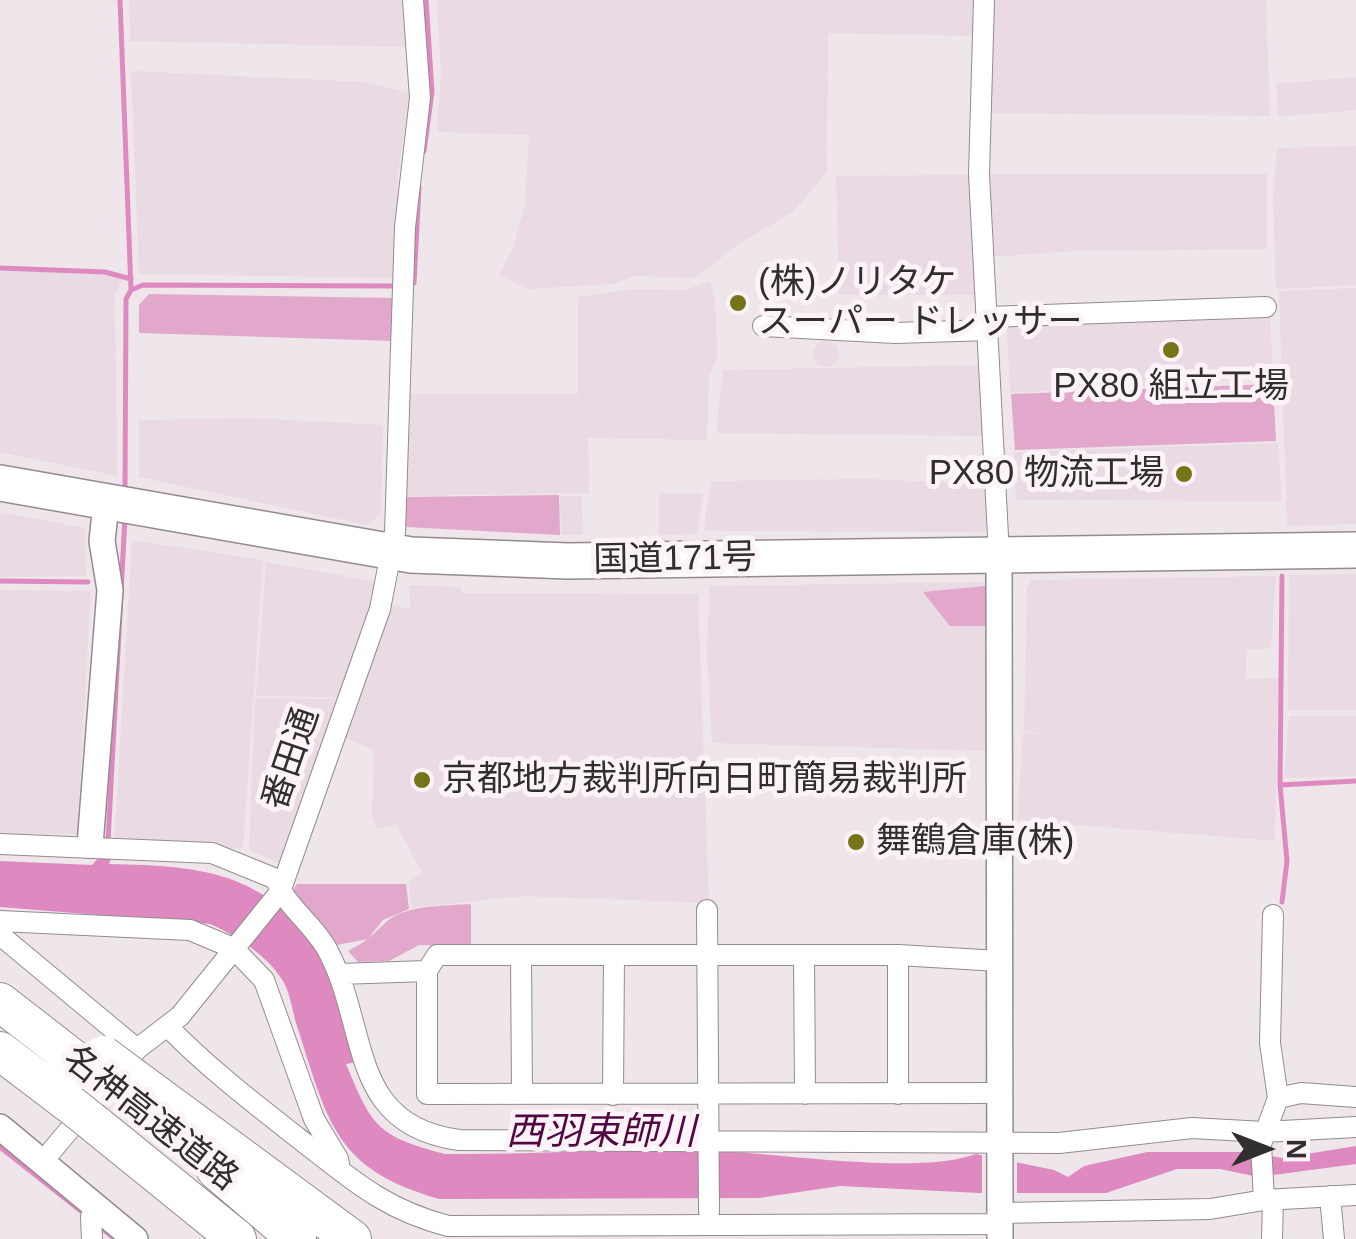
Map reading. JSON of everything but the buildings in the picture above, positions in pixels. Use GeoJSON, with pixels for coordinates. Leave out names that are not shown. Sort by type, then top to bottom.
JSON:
{"type":"FeatureCollection","features":[{"type":"Feature","properties":{"kind":"highway","name":"国道171号"},"geometry":{"type":"LineString","coordinates":[[0,483],[392,554],[568,561],[1356,550]]}},
{"type":"Feature","properties":{"kind":"highway"},"geometry":{"type":"LineString","coordinates":[[0,1000],[117,1070],[352,1239]]}},
{"type":"Feature","properties":{"kind":"highway","name":"名神高速道路"},"geometry":{"type":"LineString","coordinates":[[0,1051],[237,1239]]}},
{"type":"Feature","properties":{"kind":"highway","name":"名神高速道路"},"geometry":{"type":"LineString","coordinates":[[117,1070],[298,1239]]}},
{"type":"Feature","properties":{"kind":"street","name":"番田通"},"geometry":{"type":"LineString","coordinates":[[44,1160],[117,1070],[167,1026],[280,892],[380,610],[392,554],[402,285],[410,162],[420,98],[413,0]]}},
{"type":"Feature","properties":{"kind":"street"},"geometry":{"type":"LineString","coordinates":[[984,0],[979,174],[999,556],[1000,1221]]}},
{"type":"Feature","properties":{"kind":"street"},"geometry":{"type":"LineString","coordinates":[[763,326],[895,333],[1266,307]]}},
{"type":"Feature","properties":{"kind":"street"},"geometry":{"type":"LineString","coordinates":[[101,850],[110,590],[102,540],[120,506]]}},
{"type":"Feature","properties":{"kind":"street"},"geometry":{"type":"LineString","coordinates":[[0,844],[212,853],[276,879],[280,892],[316,930],[339,974],[370,1082],[400,1121],[428,1136],[459,1140],[1059,1143],[1192,1128],[1263,1138],[1356,1127]]}},
{"type":"Feature","properties":{"kind":"street"},"geometry":{"type":"LineString","coordinates":[[707,910],[709,1212]]}},
{"type":"Feature","properties":{"kind":"street"},"geometry":{"type":"LineString","coordinates":[[1272,1239],[1263,1138],[1278,1098],[1270,1043],[1273,915]]}},
{"type":"Feature","properties":{"kind":"street"},"geometry":{"type":"LineString","coordinates":[[0,921],[190,930],[235,946],[264,980],[314,1119],[338,1159],[340,1172]]}},
{"type":"Feature","properties":{"kind":"street"},"geometry":{"type":"LineString","coordinates":[[0,935],[117,1070]]}},
{"type":"Feature","properties":{"kind":"street"},"geometry":{"type":"LineString","coordinates":[[1000,961],[898,955],[437,955],[428,971],[427,1094],[1000,1093]]}},
{"type":"Feature","properties":{"kind":"street"},"geometry":{"type":"LineString","coordinates":[[521,955],[522,1094]]}},
{"type":"Feature","properties":{"kind":"street"},"geometry":{"type":"LineString","coordinates":[[613,1095],[614,955]]}},
{"type":"Feature","properties":{"kind":"street"},"geometry":{"type":"LineString","coordinates":[[804,955],[805,1094]]}},
{"type":"Feature","properties":{"kind":"street"},"geometry":{"type":"LineString","coordinates":[[898,955],[898,1094]]}},
{"type":"Feature","properties":{"kind":"street"},"geometry":{"type":"LineString","coordinates":[[339,974],[428,971]]}},
{"type":"Feature","properties":{"kind":"street"},"geometry":{"type":"LineString","coordinates":[[167,1026],[210,1069],[360,1190],[412,1217],[448,1226],[1000,1221],[1210,1209],[1268,1199],[1356,1195]]}},
{"type":"Feature","properties":{"kind":"street"},"geometry":{"type":"LineString","coordinates":[[1278,1098],[1302,1092],[1356,1097]]}},
{"type":"Feature","properties":{"kind":"street"},"geometry":{"type":"LineString","coordinates":[[0,1127],[135,1239]]}},
{"type":"Feature","properties":{"kind":"street"},"geometry":{"type":"LineString","coordinates":[[1330,1196],[1334,1239]]}},
{"type":"Feature","properties":{"kind":"street"},"geometry":{"type":"LineString","coordinates":[[92,1239],[90,1218],[95,1206]]}},
{"type":"Feature","properties":{"kind":"shaded area"},"geometry":{"type":"Polygon","coordinates":[[[129,0],[404,0],[407,47],[130,41],[129,0]]]}},
{"type":"Feature","properties":{"kind":"shaded area"},"geometry":{"type":"Polygon","coordinates":[[[437,0],[974,0],[974,36],[828,33],[827,172],[793,212],[743,241],[695,278],[634,276],[613,284],[527,289],[499,275],[514,245],[525,203],[529,135],[437,132],[441,72],[437,0]]]}},
{"type":"Feature","properties":{"kind":"shaded area"},"geometry":{"type":"Polygon","coordinates":[[[992,0],[1266,0],[1270,116],[988,113],[992,0]]]}},
{"type":"Feature","properties":{"kind":"shaded area"},"geometry":{"type":"Polygon","coordinates":[[[131,71],[365,82],[410,93],[398,174],[395,278],[139,274],[131,71]]]}},
{"type":"Feature","properties":{"kind":"shaded area"},"geometry":{"type":"Polygon","coordinates":[[[1356,77],[1356,110],[1278,117],[1276,84],[1356,77]]]}},
{"type":"Feature","properties":{"kind":"shaded area"},"geometry":{"type":"Polygon","coordinates":[[[1356,146],[1356,285],[1276,289],[1273,194],[1277,148],[1356,146]]]}},
{"type":"Feature","properties":{"kind":"shaded area"},"geometry":{"type":"Polygon","coordinates":[[[986,174],[1267,174],[1267,249],[1074,251],[989,257],[986,174]]]}},
{"type":"Feature","properties":{"kind":"shaded area"},"geometry":{"type":"Polygon","coordinates":[[[971,175],[975,295],[839,295],[836,176],[971,175]]]}},
{"type":"Feature","properties":{"kind":"shaded area"},"geometry":{"type":"Polygon","coordinates":[[[0,269],[125,275],[115,293],[117,476],[0,452],[0,269]]]}},
{"type":"Feature","properties":{"kind":"shaded area"},"geometry":{"type":"Polygon","coordinates":[[[710,281],[715,299],[717,358],[709,375],[707,440],[588,438],[589,493],[406,496],[410,394],[578,394],[578,297],[633,289],[685,290],[710,281]]]}},
{"type":"Feature","properties":{"kind":"shaded area"},"geometry":{"type":"Polygon","coordinates":[[[1356,288],[1356,524],[1287,526],[1279,291],[1356,288]]]}},
{"type":"Feature","properties":{"kind":"shaded area"},"geometry":{"type":"Polygon","coordinates":[[[149,294],[394,298],[393,341],[139,333],[139,305],[149,294]]]}},
{"type":"Feature","properties":{"kind":"shaded area"},"geometry":{"type":"Polygon","coordinates":[[[1270,315],[1273,378],[1010,393],[1007,327],[1270,315]]]}},
{"type":"Feature","properties":{"kind":"shaded area"},"geometry":{"type":"Polygon","coordinates":[[[826,341],[835,345],[839,354],[835,363],[826,367],[817,363],[813,354],[817,345],[826,341]]]}},
{"type":"Feature","properties":{"kind":"shaded area"},"geometry":{"type":"Polygon","coordinates":[[[981,365],[985,436],[716,433],[723,370],[981,365]]]}},
{"type":"Feature","properties":{"kind":"shaded area"},"geometry":{"type":"Polygon","coordinates":[[[1273,384],[1276,441],[1015,450],[1011,394],[1273,384]]]}},
{"type":"Feature","properties":{"kind":"shaded area"},"geometry":{"type":"Polygon","coordinates":[[[251,418],[383,425],[381,514],[367,525],[139,477],[139,420],[251,418]]]}},
{"type":"Feature","properties":{"kind":"shaded area"},"geometry":{"type":"Polygon","coordinates":[[[1278,443],[1282,501],[1016,500],[1014,452],[1278,443]]]}},
{"type":"Feature","properties":{"kind":"shaded area"},"geometry":{"type":"Polygon","coordinates":[[[867,479],[988,484],[988,532],[704,531],[711,481],[867,479]]]}},
{"type":"Feature","properties":{"kind":"shaded area"},"geometry":{"type":"Polygon","coordinates":[[[659,493],[703,493],[697,534],[659,535],[659,493]]]}},
{"type":"Feature","properties":{"kind":"shaded area"},"geometry":{"type":"Polygon","coordinates":[[[559,495],[560,535],[406,527],[406,497],[559,495]]]}},
{"type":"Feature","properties":{"kind":"shaded area"},"geometry":{"type":"Polygon","coordinates":[[[560,496],[582,496],[583,535],[561,535],[560,496]]]}},
{"type":"Feature","properties":{"kind":"shaded area"},"geometry":{"type":"Polygon","coordinates":[[[0,512],[85,528],[86,576],[0,577],[0,512]]]}},
{"type":"Feature","properties":{"kind":"shaded area"},"geometry":{"type":"Polygon","coordinates":[[[132,540],[263,560],[243,848],[114,846],[132,540]]]}},
{"type":"Feature","properties":{"kind":"shaded area"},"geometry":{"type":"Polygon","coordinates":[[[266,562],[383,583],[343,697],[256,696],[266,562]]]}},
{"type":"Feature","properties":{"kind":"shaded area"},"geometry":{"type":"Polygon","coordinates":[[[1356,574],[1356,710],[1288,710],[1289,575],[1356,574]]]}},
{"type":"Feature","properties":{"kind":"shaded area"},"geometry":{"type":"Polygon","coordinates":[[[1276,576],[1271,648],[1246,650],[1246,679],[1278,678],[1275,841],[1017,820],[1023,733],[1043,734],[1024,731],[1027,588],[1032,580],[1276,576]]]}},
{"type":"Feature","properties":{"kind":"shaded area"},"geometry":{"type":"Polygon","coordinates":[[[990,582],[987,751],[712,743],[707,650],[710,586],[990,582]]]}},
{"type":"Feature","properties":{"kind":"shaded area"},"geometry":{"type":"Polygon","coordinates":[[[409,585],[461,587],[462,593],[698,594],[709,903],[523,896],[411,908],[409,882],[422,873],[396,824],[377,829],[372,817],[374,750],[342,737],[388,603],[410,610],[409,585]]]}},
{"type":"Feature","properties":{"kind":"shaded area"},"geometry":{"type":"Polygon","coordinates":[[[985,586],[986,626],[950,626],[923,592],[985,586]]]}},
{"type":"Feature","properties":{"kind":"shaded area"},"geometry":{"type":"Polygon","coordinates":[[[0,590],[91,591],[77,834],[0,834],[0,590]]]}},
{"type":"Feature","properties":{"kind":"shaded area"},"geometry":{"type":"Polygon","coordinates":[[[255,698],[344,699],[283,865],[249,850],[255,698]]]}},
{"type":"Feature","properties":{"kind":"shaded area"},"geometry":{"type":"Polygon","coordinates":[[[1289,716],[1356,716],[1356,776],[1284,778],[1289,716]]]}},
{"type":"Feature","properties":{"kind":"shaded area"},"geometry":{"type":"Polygon","coordinates":[[[98,858],[111,858],[109,864],[206,872],[260,893],[284,911],[305,935],[330,977],[356,1062],[346,1064],[371,1115],[390,1134],[445,1154],[699,1151],[925,1163],[976,1154],[1054,1170],[1068,1177],[1084,1166],[1147,1152],[1249,1152],[1282,1158],[1356,1146],[1356,1164],[1258,1177],[1220,1169],[1177,1169],[1106,1193],[979,1193],[840,1186],[759,1198],[439,1199],[378,1174],[342,1139],[319,1093],[286,986],[269,963],[241,940],[210,924],[0,907],[0,861],[92,865],[98,858]]]}},
{"type":"Feature","properties":{"kind":"shaded area"},"geometry":{"type":"Polygon","coordinates":[[[297,884],[406,884],[409,909],[383,920],[368,939],[332,946],[293,890],[297,884]]]}},
{"type":"Feature","properties":{"kind":"shaded area"},"geometry":{"type":"Polygon","coordinates":[[[471,904],[471,946],[419,945],[389,961],[358,962],[348,951],[403,912],[471,904]]]}},
{"type":"Feature","properties":{"kind":"pier"},"geometry":{"type":"Polygon","coordinates":[[[982,1150],[1017,1159],[1017,1199],[982,1198],[982,1150]]]}},
{"type":"Feature","properties":{"kind":"waterway"},"geometry":{"type":"LineString","coordinates":[[120,0],[131,290]]}},
{"type":"Feature","properties":{"kind":"waterway"},"geometry":{"type":"LineString","coordinates":[[424,151],[432,92],[426,0]]}},
{"type":"Feature","properties":{"kind":"waterway"},"geometry":{"type":"LineString","coordinates":[[407,285],[414,283],[419,187]]}},
{"type":"Feature","properties":{"kind":"waterway"},"geometry":{"type":"LineString","coordinates":[[0,268],[105,272],[131,279]]}},
{"type":"Feature","properties":{"kind":"waterway"},"geometry":{"type":"LineString","coordinates":[[125,491],[126,299],[131,290],[143,285],[396,286]]}},
{"type":"Feature","properties":{"kind":"waterway"},"geometry":{"type":"LineString","coordinates":[[108,841],[125,517]]}},
{"type":"Feature","properties":{"kind":"waterway"},"geometry":{"type":"LineString","coordinates":[[1282,576],[1280,785],[1287,861],[1282,902]]}},
{"type":"Feature","properties":{"kind":"waterway"},"geometry":{"type":"LineString","coordinates":[[0,581],[88,582]]}},
{"type":"Feature","properties":{"kind":"waterway"},"geometry":{"type":"LineString","coordinates":[[1280,785],[1356,781]]}},
{"type":"Feature","properties":{"kind":"waterway"},"geometry":{"type":"LineString","coordinates":[[0,1147],[86,1215]]}},
{"type":"Feature","properties":{"kind":"waterway"},"geometry":{"type":"LineString","coordinates":[[98,1225],[115,1239]]}},
{"type":"Feature","properties":{"kind":"place","name":"(株)ノリタケ スーパー ドレッサー"},"geometry":{"type":"Point","coordinates":[738,303]}},
{"type":"Feature","properties":{"kind":"place","name":"PX80 組立工場"},"geometry":{"type":"Point","coordinates":[1171,350]}},
{"type":"Feature","properties":{"kind":"place","name":"PX80 物流工場"},"geometry":{"type":"Point","coordinates":[1184,474]}},
{"type":"Feature","properties":{"kind":"place","name":"京都地方裁判所向日町簡易裁判所"},"geometry":{"type":"Point","coordinates":[422,780]}},
{"type":"Feature","properties":{"kind":"place","name":"舞鶴倉庫(株)"},"geometry":{"type":"Point","coordinates":[856,842]}},
{"type":"Feature","properties":{"kind":"water label","name":"西羽束師川"},"geometry":{"type":"Point","coordinates":[601,1133]}}]}
